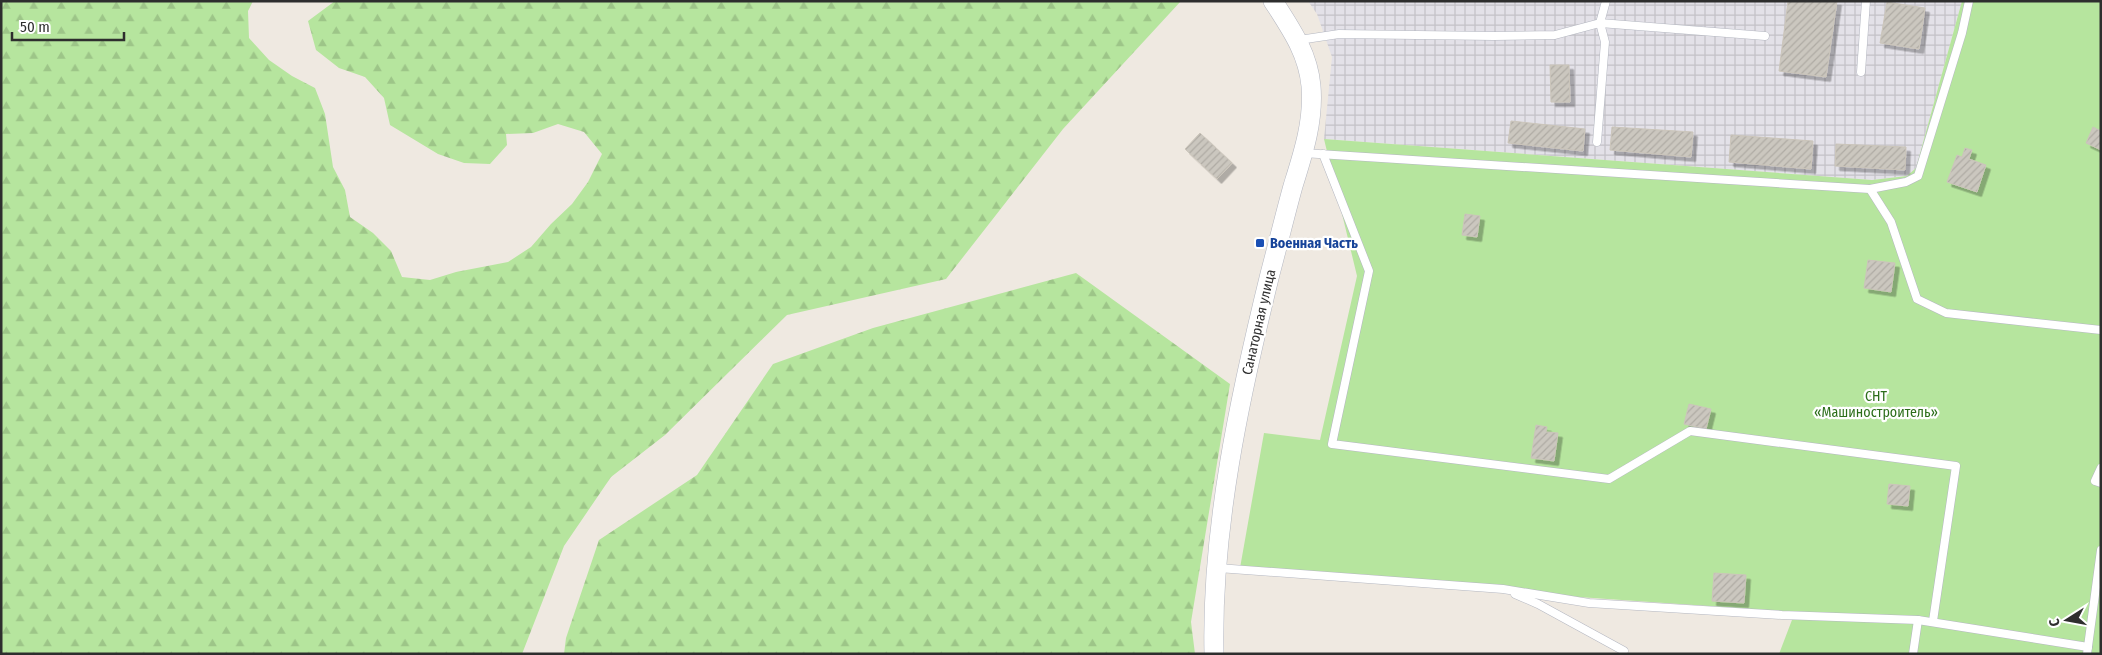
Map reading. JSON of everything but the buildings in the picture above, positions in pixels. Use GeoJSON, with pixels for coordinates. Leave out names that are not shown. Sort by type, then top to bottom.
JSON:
{"type":"FeatureCollection","features":[{"type":"Feature","properties":{"kind":"street","name":"Санаторная улица"},"geometry":{"type":"LineString","coordinates":[[1214,654],[1214,628],[1224,499],[1249,360],[1309,128],[1311,88],[1305,55],[1299,40],[1273,1]]}},
{"type":"Feature","properties":{"kind":"lane"},"geometry":{"type":"LineString","coordinates":[[1597,142],[1606,42],[1600,23],[1606,1]]}},
{"type":"Feature","properties":{"kind":"lane"},"geometry":{"type":"LineString","coordinates":[[1860,72],[1866,1]]}},
{"type":"Feature","properties":{"kind":"lane"},"geometry":{"type":"LineString","coordinates":[[1304,153],[1870,189],[1906,182],[1918,176],[1962,33],[1969,1]]}},
{"type":"Feature","properties":{"kind":"lane"},"geometry":{"type":"LineString","coordinates":[[1299,40],[1339,34],[1555,35],[1600,23],[1765,36]]}},
{"type":"Feature","properties":{"kind":"lane"},"geometry":{"type":"LineString","coordinates":[[1323,154],[1369,271],[1332,444],[1610,479],[1690,431],[1956,466],[1933,621]]}},
{"type":"Feature","properties":{"kind":"lane"},"geometry":{"type":"LineString","coordinates":[[1870,189],[1891,222],[1917,299],[1946,313],[2101,330]]}},
{"type":"Feature","properties":{"kind":"lane"},"geometry":{"type":"LineString","coordinates":[[2101,468],[2095,481],[2101,483]]}},
{"type":"Feature","properties":{"kind":"lane"},"geometry":{"type":"LineString","coordinates":[[1218,568],[1504,589],[1589,603],[1782,615],[1933,621],[2088,650],[2101,550]]}},
{"type":"Feature","properties":{"kind":"lane"},"geometry":{"type":"LineString","coordinates":[[1504,589],[1538,604],[1624,651]]}},
{"type":"Feature","properties":{"kind":"lane"},"geometry":{"type":"LineString","coordinates":[[1913,654],[1918,620]]}},
{"type":"Feature","properties":{"kind":"shaded area"},"geometry":{"type":"Polygon","coordinates":[[[1308,1],[1962,1],[1916,168],[1907,176],[1872,180],[1324,139],[1332,57],[1317,14],[1308,1]]]}},
{"type":"Feature","properties":{"kind":"green space"},"geometry":{"type":"Polygon","coordinates":[[[1,1],[253,1],[248,11],[249,38],[269,60],[292,76],[315,88],[325,114],[333,167],[345,190],[350,217],[373,233],[391,251],[402,277],[430,280],[456,272],[508,262],[531,247],[572,204],[588,182],[602,154],[584,132],[558,124],[533,133],[506,134],[507,145],[490,164],[464,163],[438,154],[390,125],[384,98],[365,77],[339,68],[316,50],[308,21],[335,1],[1181,1],[1063,129],[946,279],[787,315],[665,435],[611,477],[564,546],[522,654],[1,654],[1,1]]]}},
{"type":"Feature","properties":{"kind":"green space","name":"СНТ «Машиностроитель»"},"geometry":{"type":"Polygon","coordinates":[[[1962,1],[2101,1],[2101,654],[1779,654],[1795,612],[1550,595],[1371,575],[1240,568],[1264,433],[1320,440],[1357,276],[1324,139],[1872,180],[1907,176],[1916,168],[1962,1]]]}},
{"type":"Feature","properties":{"kind":"green space"},"geometry":{"type":"Polygon","coordinates":[[[1076,273],[1230,384],[1191,622],[1195,654],[564,654],[566,638],[599,540],[697,475],[773,364],[873,328],[1076,273]]]}},
{"type":"Feature","properties":{"kind":"place","name":"Военная Часть"},"geometry":{"type":"Point","coordinates":[1260,243]}}]}
